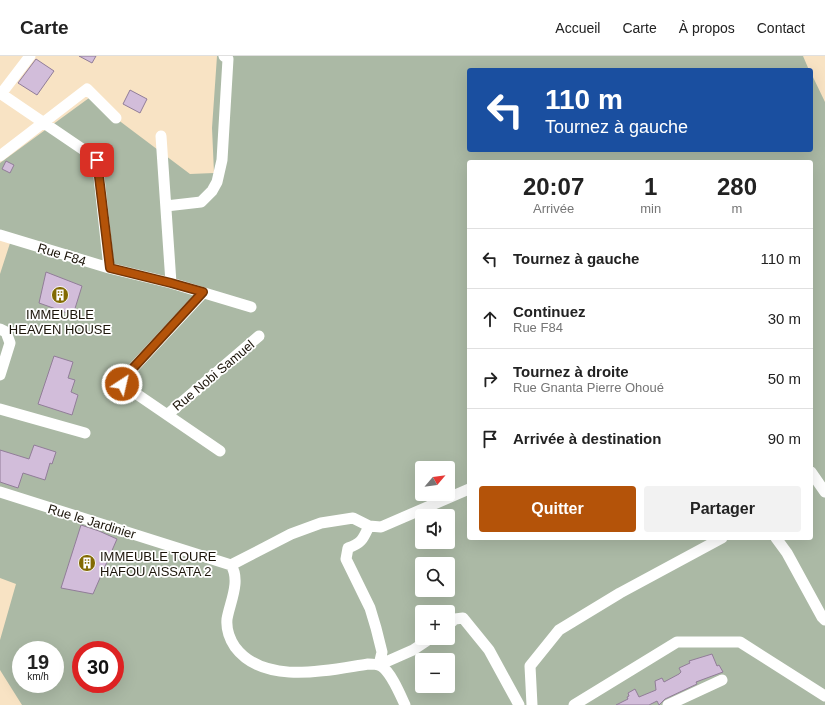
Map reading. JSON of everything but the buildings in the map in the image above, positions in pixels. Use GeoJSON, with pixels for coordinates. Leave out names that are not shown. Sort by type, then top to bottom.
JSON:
{"type":"FeatureCollection","features":[{"type":"Feature","properties":{"kind":"street"},"geometry":{"type":"LineString","coordinates":[[30,56],[1,93],[97,160],[110,268]]}},
{"type":"Feature","properties":{"kind":"street"},"geometry":{"type":"LineString","coordinates":[[166,206],[201,202],[212,191],[217,182],[222,160],[228,66],[228,59],[224,56]]}},
{"type":"Feature","properties":{"kind":"street"},"geometry":{"type":"LineString","coordinates":[[0,156],[87,89],[116,118]]}},
{"type":"Feature","properties":{"kind":"street"},"geometry":{"type":"LineString","coordinates":[[161,136],[171,283]]}},
{"type":"Feature","properties":{"kind":"street","name":"Rue F84"},"geometry":{"type":"LineString","coordinates":[[0,235],[110,268],[171,283],[251,307]]}},
{"type":"Feature","properties":{"kind":"street"},"geometry":{"type":"LineString","coordinates":[[203,292],[123,379],[122,384],[220,451]]}},
{"type":"Feature","properties":{"kind":"street"},"geometry":{"type":"LineString","coordinates":[[0,329],[6,332],[10,343],[0,375]]}},
{"type":"Feature","properties":{"kind":"street","name":"Rue Nobi Samuel"},"geometry":{"type":"LineString","coordinates":[[167,415],[259,336]]}},
{"type":"Feature","properties":{"kind":"street"},"geometry":{"type":"LineString","coordinates":[[0,409],[85,433]]}},
{"type":"Feature","properties":{"kind":"street"},"geometry":{"type":"LineString","coordinates":[[813,475],[825,492]]}},
{"type":"Feature","properties":{"kind":"street"},"geometry":{"type":"LineString","coordinates":[[405,705],[390,676],[384,668],[379,665],[368,664],[299,672],[282,671],[266,668],[252,663],[240,654],[227,631],[227,619],[235,581],[235,574],[231,565],[291,534],[322,522],[353,518],[369,526],[380,527],[467,490]]}},
{"type":"Feature","properties":{"kind":"street","name":"Rue le Jardinier"},"geometry":{"type":"LineString","coordinates":[[0,492],[231,565]]}},
{"type":"Feature","properties":{"kind":"street"},"geometry":{"type":"LineString","coordinates":[[369,526],[363,539],[357,544],[348,548],[346,559],[370,608],[382,652],[379,665]]}},
{"type":"Feature","properties":{"kind":"street"},"geometry":{"type":"LineString","coordinates":[[532,705],[530,666],[559,630],[620,593],[718,540]]}},
{"type":"Feature","properties":{"kind":"street"},"geometry":{"type":"LineString","coordinates":[[777,540],[787,553],[825,620]]}},
{"type":"Feature","properties":{"kind":"street"},"geometry":{"type":"LineString","coordinates":[[455,619],[463,618],[490,650],[519,705]]}},
{"type":"Feature","properties":{"kind":"street"},"geometry":{"type":"LineString","coordinates":[[574,705],[588,702],[677,642],[740,642],[825,696]]}},
{"type":"Feature","properties":{"kind":"street"},"geometry":{"type":"LineString","coordinates":[[379,665],[413,650],[420,645]]}},
{"type":"Feature","properties":{"kind":"street"},"geometry":{"type":"LineString","coordinates":[[668,705],[722,680]]}},
{"type":"Feature","properties":{"kind":"green space"},"geometry":{"type":"Polygon","coordinates":[[[217,56],[803,56],[808,68],[467,68],[467,152],[813,152],[813,77],[825,102],[825,705],[22,705],[14,693],[64,693],[64,641],[12,641],[12,689],[0,670],[0,640],[16,584],[0,578],[0,274],[12,237],[0,234],[0,163],[89,98],[190,174],[214,173],[212,128],[217,56]]]}},
{"type":"Feature","properties":{"kind":"place","name":"IMMEUBLE HEAVEN HOUSE"},"geometry":{"type":"Point","coordinates":[60,295]}},
{"type":"Feature","properties":{"kind":"place","name":"IMMEUBLE TOURE HAFOU AISSATA 2"},"geometry":{"type":"Point","coordinates":[87,563]}},
{"type":"Feature","properties":{"kind":"route"},"geometry":{"type":"LineString","coordinates":[[97,160],[110,268],[203,292],[123,379],[122,384]]}}]}
